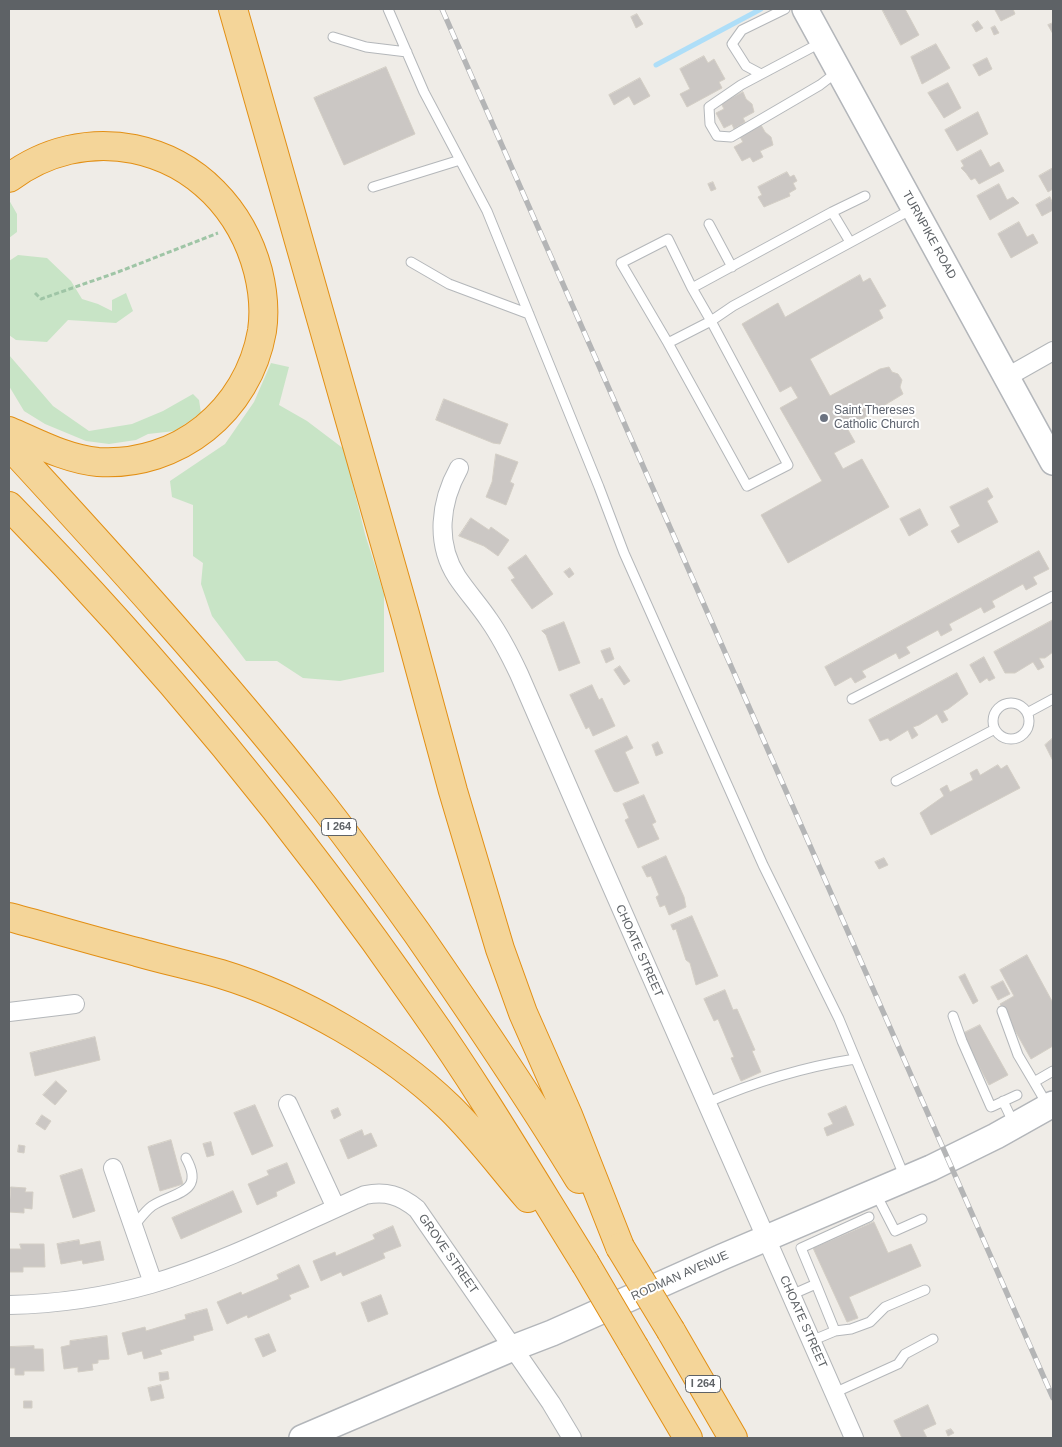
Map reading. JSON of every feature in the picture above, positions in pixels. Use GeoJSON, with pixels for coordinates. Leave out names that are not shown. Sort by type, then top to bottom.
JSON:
{"type":"FeatureCollection","features":[{"type":"Feature","properties":{"kind":"highway"},"geometry":{"type":"LineString","coordinates":[[233,9],[408,623],[453,791],[500,949],[523,1013],[568,1116],[620,1247]]}},
{"type":"Feature","properties":{"kind":"highway"},"geometry":{"type":"LineString","coordinates":[[9,178],[42,158],[68,150],[97,146],[123,147],[147,152],[176,163],[201,179],[220,197],[239,224],[254,259],[261,287],[263,306],[262,330],[257,353],[247,375],[213,421],[195,436],[175,448],[153,456],[130,461],[98,462],[76,458],[9,431]]}},
{"type":"Feature","properties":{"kind":"highway","name":"I 264"},"geometry":{"type":"LineString","coordinates":[[9,445],[203,659],[329,814],[370,868],[448,978],[549,1130],[671,1331],[733,1438]]}},
{"type":"Feature","properties":{"kind":"highway"},"geometry":{"type":"LineString","coordinates":[[9,506],[158,667],[220,740],[298,839],[429,1017],[585,1264],[688,1438]]}},
{"type":"Feature","properties":{"kind":"highway"},"geometry":{"type":"LineString","coordinates":[[9,916],[222,974],[273,994],[323,1017],[368,1044],[409,1073],[448,1106],[476,1135],[585,1264]]}},
{"type":"Feature","properties":{"kind":"street","name":"TURNPIKE ROAD"},"geometry":{"type":"LineString","coordinates":[[805,9],[1053,462]]}},
{"type":"Feature","properties":{"kind":"street"},"geometry":{"type":"LineString","coordinates":[[1007,377],[1053,351]]}},
{"type":"Feature","properties":{"kind":"street","name":"CHOATE STREET"},"geometry":{"type":"LineString","coordinates":[[459,468],[451,482],[445,500],[442,520],[443,540],[448,559],[456,576],[490,621],[516,667],[854,1438]]}},
{"type":"Feature","properties":{"kind":"street"},"geometry":{"type":"LineString","coordinates":[[9,1012],[75,1004]]}},
{"type":"Feature","properties":{"kind":"street"},"geometry":{"type":"LineString","coordinates":[[288,1104],[336,1208]]}},
{"type":"Feature","properties":{"kind":"street","name":"RODMAN AVENUE"},"geometry":{"type":"LineString","coordinates":[[302,1438],[552,1333],[766,1238],[905,1179],[996,1136],[1051,1106]]}},
{"type":"Feature","properties":{"kind":"street"},"geometry":{"type":"LineString","coordinates":[[113,1168],[153,1283]]}},
{"type":"Feature","properties":{"kind":"street","name":"GROVE STREET"},"geometry":{"type":"LineString","coordinates":[[9,1305],[76,1300],[153,1283],[233,1253],[365,1195],[393,1194],[406,1200],[416,1208],[551,1402],[572,1438]]}},
{"type":"Feature","properties":{"kind":"lane"},"geometry":{"type":"LineString","coordinates":[[388,9],[424,92],[487,211],[624,553],[760,856],[839,1020],[905,1179]]}},
{"type":"Feature","properties":{"kind":"lane"},"geometry":{"type":"LineString","coordinates":[[761,74],[746,66],[732,44],[742,30],[785,9]]}},
{"type":"Feature","properties":{"kind":"lane"},"geometry":{"type":"LineString","coordinates":[[333,37],[366,47],[407,52]]}},
{"type":"Feature","properties":{"kind":"lane"},"geometry":{"type":"LineString","coordinates":[[822,42],[761,74],[709,107],[710,124],[717,136],[732,137],[820,85],[839,71]]}},
{"type":"Feature","properties":{"kind":"lane"},"geometry":{"type":"LineString","coordinates":[[373,187],[460,160]]}},
{"type":"Feature","properties":{"kind":"lane"},"geometry":{"type":"LineString","coordinates":[[692,288],[865,196]]}},
{"type":"Feature","properties":{"kind":"lane"},"geometry":{"type":"LineString","coordinates":[[668,343],[914,208]]}},
{"type":"Feature","properties":{"kind":"lane"},"geometry":{"type":"LineString","coordinates":[[832,212],[850,242]]}},
{"type":"Feature","properties":{"kind":"lane"},"geometry":{"type":"LineString","coordinates":[[709,224],[732,267]]}},
{"type":"Feature","properties":{"kind":"lane"},"geometry":{"type":"LineString","coordinates":[[668,238],[692,288],[711,320],[788,466],[747,486],[668,343],[621,263],[668,238]]}},
{"type":"Feature","properties":{"kind":"lane"},"geometry":{"type":"LineString","coordinates":[[411,262],[449,284],[529,314]]}},
{"type":"Feature","properties":{"kind":"lane"},"geometry":{"type":"LineString","coordinates":[[852,699],[1053,596]]}},
{"type":"Feature","properties":{"kind":"lane"},"geometry":{"type":"LineString","coordinates":[[1027,713],[1053,699]]}},
{"type":"Feature","properties":{"kind":"lane"},"geometry":{"type":"LineString","coordinates":[[1009,703],[1016,704],[1027,713],[1028,726],[1019,737],[1013,739],[1006,738],[995,729],[994,716],[1003,705],[1009,703]]}},
{"type":"Feature","properties":{"kind":"lane"},"geometry":{"type":"LineString","coordinates":[[896,781],[995,729]]}},
{"type":"Feature","properties":{"kind":"lane"},"geometry":{"type":"LineString","coordinates":[[1002,1011],[1018,1055],[1051,1106]]}},
{"type":"Feature","properties":{"kind":"lane"},"geometry":{"type":"LineString","coordinates":[[953,1016],[991,1107],[1017,1094]]}},
{"type":"Feature","properties":{"kind":"lane"},"geometry":{"type":"LineString","coordinates":[[706,1103],[743,1087],[833,1062],[856,1059]]}},
{"type":"Feature","properties":{"kind":"lane"},"geometry":{"type":"LineString","coordinates":[[1034,1082],[1053,1071]]}},
{"type":"Feature","properties":{"kind":"lane"},"geometry":{"type":"LineString","coordinates":[[1003,1101],[1014,1126]]}},
{"type":"Feature","properties":{"kind":"lane"},"geometry":{"type":"LineString","coordinates":[[133,1227],[153,1205],[183,1193],[189,1185],[192,1176],[191,1167],[186,1158]]}},
{"type":"Feature","properties":{"kind":"lane"},"geometry":{"type":"LineString","coordinates":[[874,1191],[895,1231],[922,1219]]}},
{"type":"Feature","properties":{"kind":"lane"},"geometry":{"type":"LineString","coordinates":[[835,1331],[800,1248],[869,1217]]}},
{"type":"Feature","properties":{"kind":"lane"},"geometry":{"type":"LineString","coordinates":[[791,1295],[816,1284]]}},
{"type":"Feature","properties":{"kind":"lane"},"geometry":{"type":"LineString","coordinates":[[811,1341],[835,1331],[851,1329],[870,1322],[886,1307],[926,1290]]}},
{"type":"Feature","properties":{"kind":"lane"},"geometry":{"type":"LineString","coordinates":[[834,1394],[898,1364],[905,1354],[933,1340]]}},
{"type":"Feature","properties":{"kind":"path"},"geometry":{"type":"LineString","coordinates":[[35,293],[41,299],[118,272],[239,224]]}},
{"type":"Feature","properties":{"kind":"green space"},"geometry":{"type":"Polygon","coordinates":[[[9,200],[17,214],[17,232],[9,238],[9,200]]]}},
{"type":"Feature","properties":{"kind":"green space"},"geometry":{"type":"Polygon","coordinates":[[[18,255],[47,258],[71,281],[82,299],[112,311],[112,300],[126,293],[133,311],[116,323],[68,320],[47,342],[16,340],[9,335],[9,261],[18,255]]]}},
{"type":"Feature","properties":{"kind":"green space"},"geometry":{"type":"Polygon","coordinates":[[[9,355],[53,406],[89,431],[132,424],[163,411],[193,394],[199,400],[201,413],[175,431],[148,434],[136,440],[109,444],[86,441],[45,424],[24,411],[9,386],[9,355]]]}},
{"type":"Feature","properties":{"kind":"green space"},"geometry":{"type":"Polygon","coordinates":[[[271,363],[289,367],[279,405],[307,421],[344,449],[365,534],[384,594],[384,672],[340,681],[303,678],[277,661],[246,661],[212,616],[201,584],[203,563],[193,556],[193,505],[172,497],[170,481],[225,444],[254,402],[271,363]]]}},
{"type":"Feature","properties":{"kind":"building"},"geometry":{"type":"Polygon","coordinates":[[[882,9],[905,9],[919,35],[901,45],[882,9]]]}},
{"type":"Feature","properties":{"kind":"building"},"geometry":{"type":"Polygon","coordinates":[[[1013,9],[1015,14],[1001,21],[995,10],[1013,9]]]}},
{"type":"Feature","properties":{"kind":"building"},"geometry":{"type":"Polygon","coordinates":[[[637,14],[643,24],[636,28],[631,17],[637,14]]]}},
{"type":"Feature","properties":{"kind":"building"},"geometry":{"type":"Polygon","coordinates":[[[978,21],[983,28],[976,32],[972,25],[978,21]]]}},
{"type":"Feature","properties":{"kind":"building"},"geometry":{"type":"Polygon","coordinates":[[[1053,23],[1053,34],[1048,25],[1053,23]]]}},
{"type":"Feature","properties":{"kind":"building"},"geometry":{"type":"Polygon","coordinates":[[[995,26],[999,33],[994,35],[991,28],[995,26]]]}},
{"type":"Feature","properties":{"kind":"building"},"geometry":{"type":"Polygon","coordinates":[[[936,44],[950,68],[922,84],[911,57],[936,44]]]}},
{"type":"Feature","properties":{"kind":"building"},"geometry":{"type":"Polygon","coordinates":[[[704,56],[708,63],[714,59],[725,79],[719,82],[722,88],[687,107],[680,94],[690,89],[680,69],[704,56]]]}},
{"type":"Feature","properties":{"kind":"building"},"geometry":{"type":"Polygon","coordinates":[[[987,58],[992,69],[979,76],[973,65],[987,58]]]}},
{"type":"Feature","properties":{"kind":"building"},"geometry":{"type":"Polygon","coordinates":[[[386,67],[415,134],[344,165],[314,98],[386,67]]]}},
{"type":"Feature","properties":{"kind":"building"},"geometry":{"type":"Polygon","coordinates":[[[640,78],[650,96],[634,105],[629,96],[614,105],[609,95],[640,78]]]}},
{"type":"Feature","properties":{"kind":"building"},"geometry":{"type":"Polygon","coordinates":[[[948,83],[961,108],[944,118],[928,93],[948,83]]]}},
{"type":"Feature","properties":{"kind":"building"},"geometry":{"type":"Polygon","coordinates":[[[743,92],[746,99],[752,104],[754,112],[743,118],[745,122],[734,129],[732,124],[724,128],[716,113],[724,109],[721,103],[743,92]]]}},
{"type":"Feature","properties":{"kind":"building"},"geometry":{"type":"Polygon","coordinates":[[[978,112],[988,134],[957,151],[945,130],[978,112]]]}},
{"type":"Feature","properties":{"kind":"building"},"geometry":{"type":"Polygon","coordinates":[[[761,125],[771,137],[773,145],[760,151],[763,157],[753,162],[750,157],[742,161],[734,147],[743,142],[740,137],[761,125]]]}},
{"type":"Feature","properties":{"kind":"building"},"geometry":{"type":"Polygon","coordinates":[[[981,150],[990,167],[999,162],[1004,171],[979,184],[975,178],[971,180],[961,168],[964,166],[961,161],[981,150]]]}},
{"type":"Feature","properties":{"kind":"building"},"geometry":{"type":"Polygon","coordinates":[[[1053,168],[1053,189],[1048,192],[1039,176],[1053,168]]]}},
{"type":"Feature","properties":{"kind":"building"},"geometry":{"type":"Polygon","coordinates":[[[787,172],[790,177],[794,175],[797,181],[793,183],[796,189],[789,193],[790,196],[764,207],[758,197],[762,195],[758,187],[787,172]]]}},
{"type":"Feature","properties":{"kind":"building"},"geometry":{"type":"Polygon","coordinates":[[[713,182],[716,189],[711,191],[708,184],[713,182]]]}},
{"type":"Feature","properties":{"kind":"building"},"geometry":{"type":"Polygon","coordinates":[[[999,184],[1007,200],[1013,197],[1019,203],[990,220],[977,196],[999,184]]]}},
{"type":"Feature","properties":{"kind":"building"},"geometry":{"type":"Polygon","coordinates":[[[1050,197],[1053,210],[1042,216],[1036,205],[1050,197]]]}},
{"type":"Feature","properties":{"kind":"building"},"geometry":{"type":"Polygon","coordinates":[[[1019,222],[1027,237],[1033,234],[1038,243],[1011,258],[998,234],[1019,222]]]}},
{"type":"Feature","properties":{"kind":"building","name":"Saint Thereses Catholic Church"},"geometry":{"type":"Polygon","coordinates":[[[860,275],[863,282],[870,278],[886,306],[879,310],[883,318],[810,359],[830,396],[880,369],[889,367],[902,380],[900,387],[903,394],[847,428],[855,442],[834,453],[843,469],[862,459],[889,507],[788,563],[761,515],[822,481],[780,408],[798,398],[791,386],[780,392],[742,324],[778,303],[785,317],[860,275]]]}},
{"type":"Feature","properties":{"kind":"building"},"geometry":{"type":"Polygon","coordinates":[[[444,399],[508,424],[500,444],[493,443],[436,420],[444,399]]]}},
{"type":"Feature","properties":{"kind":"building"},"geometry":{"type":"Polygon","coordinates":[[[496,454],[518,462],[510,482],[514,484],[506,505],[486,497],[492,482],[496,454]]]}},
{"type":"Feature","properties":{"kind":"building"},"geometry":{"type":"Polygon","coordinates":[[[988,488],[993,497],[987,501],[998,522],[958,543],[951,531],[960,526],[950,507],[988,488]]]}},
{"type":"Feature","properties":{"kind":"building"},"geometry":{"type":"Polygon","coordinates":[[[920,509],[928,525],[909,536],[900,519],[920,509]]]}},
{"type":"Feature","properties":{"kind":"building"},"geometry":{"type":"Polygon","coordinates":[[[471,518],[489,530],[491,527],[509,540],[498,556],[484,546],[459,536],[471,518]]]}},
{"type":"Feature","properties":{"kind":"building"},"geometry":{"type":"Polygon","coordinates":[[[1039,551],[1049,569],[1033,577],[1037,584],[1026,590],[1023,584],[992,601],[995,607],[984,613],[981,607],[949,624],[952,630],[941,636],[938,630],[906,647],[910,653],[899,659],[896,653],[862,671],[866,677],[855,683],[851,677],[835,686],[825,667],[1039,551]]]}},
{"type":"Feature","properties":{"kind":"building"},"geometry":{"type":"Polygon","coordinates":[[[526,555],[553,594],[532,609],[511,580],[515,578],[508,568],[526,555]]]}},
{"type":"Feature","properties":{"kind":"building"},"geometry":{"type":"Polygon","coordinates":[[[570,568],[574,574],[569,578],[564,572],[570,568]]]}},
{"type":"Feature","properties":{"kind":"building"},"geometry":{"type":"Polygon","coordinates":[[[1053,620],[1053,652],[1045,658],[1039,658],[1044,667],[1038,670],[1033,662],[1015,673],[1005,673],[994,652],[1053,620]]]}},
{"type":"Feature","properties":{"kind":"building"},"geometry":{"type":"Polygon","coordinates":[[[564,622],[580,663],[559,671],[546,635],[542,631],[564,622]]]}},
{"type":"Feature","properties":{"kind":"building"},"geometry":{"type":"Polygon","coordinates":[[[610,648],[614,659],[606,663],[601,651],[610,648]]]}},
{"type":"Feature","properties":{"kind":"building"},"geometry":{"type":"Polygon","coordinates":[[[984,657],[995,678],[989,681],[987,678],[980,683],[970,665],[984,657]]]}},
{"type":"Feature","properties":{"kind":"building"},"geometry":{"type":"Polygon","coordinates":[[[620,666],[630,681],[624,685],[614,670],[620,666]]]}},
{"type":"Feature","properties":{"kind":"building"},"geometry":{"type":"Polygon","coordinates":[[[957,673],[968,694],[943,711],[948,720],[942,723],[937,714],[913,727],[918,735],[912,739],[908,730],[890,741],[888,738],[880,741],[869,720],[957,673]]]}},
{"type":"Feature","properties":{"kind":"building"},"geometry":{"type":"Polygon","coordinates":[[[592,685],[599,700],[602,698],[615,726],[593,736],[589,727],[586,729],[570,695],[592,685]]]}},
{"type":"Feature","properties":{"kind":"building"},"geometry":{"type":"Polygon","coordinates":[[[627,736],[633,748],[625,752],[639,783],[617,792],[614,791],[595,751],[627,736]]]}},
{"type":"Feature","properties":{"kind":"building"},"geometry":{"type":"Polygon","coordinates":[[[1053,738],[1053,761],[1045,745],[1053,738]]]}},
{"type":"Feature","properties":{"kind":"building"},"geometry":{"type":"Polygon","coordinates":[[[658,742],[663,753],[656,756],[652,745],[658,742]]]}},
{"type":"Feature","properties":{"kind":"building"},"geometry":{"type":"Polygon","coordinates":[[[998,765],[1001,769],[1007,765],[1020,788],[931,835],[920,813],[944,796],[940,789],[947,785],[950,792],[973,780],[970,773],[977,769],[980,775],[998,765]]]}},
{"type":"Feature","properties":{"kind":"building"},"geometry":{"type":"Polygon","coordinates":[[[644,795],[656,822],[652,824],[659,839],[638,848],[625,820],[629,818],[623,804],[644,795]]]}},
{"type":"Feature","properties":{"kind":"building"},"geometry":{"type":"Polygon","coordinates":[[[666,856],[684,897],[686,907],[669,915],[665,905],[660,907],[656,897],[659,895],[651,876],[647,877],[642,867],[666,856]]]}},
{"type":"Feature","properties":{"kind":"building"},"geometry":{"type":"Polygon","coordinates":[[[884,858],[888,865],[879,869],[875,862],[884,858]]]}},
{"type":"Feature","properties":{"kind":"building"},"geometry":{"type":"Polygon","coordinates":[[[692,916],[718,976],[696,985],[690,963],[686,960],[676,929],[673,930],[671,925],[692,916]]]}},
{"type":"Feature","properties":{"kind":"building"},"geometry":{"type":"Polygon","coordinates":[[[1027,955],[1053,1003],[1053,1046],[1031,1059],[1000,1004],[1014,996],[1000,970],[1027,955]]]}},
{"type":"Feature","properties":{"kind":"building"},"geometry":{"type":"Polygon","coordinates":[[[965,974],[978,1001],[973,1004],[959,977],[965,974]]]}},
{"type":"Feature","properties":{"kind":"building"},"geometry":{"type":"Polygon","coordinates":[[[1003,981],[1010,994],[998,1000],[991,987],[1003,981]]]}},
{"type":"Feature","properties":{"kind":"building"},"geometry":{"type":"Polygon","coordinates":[[[725,990],[733,1010],[737,1009],[755,1050],[752,1051],[761,1072],[741,1081],[731,1058],[734,1057],[718,1019],[714,1021],[704,999],[725,990]]]}},
{"type":"Feature","properties":{"kind":"building"},"geometry":{"type":"Polygon","coordinates":[[[980,1025],[1008,1075],[989,1085],[962,1034],[980,1025]]]}},
{"type":"Feature","properties":{"kind":"building"},"geometry":{"type":"Polygon","coordinates":[[[95,1037],[100,1060],[35,1076],[30,1053],[95,1037]]]}},
{"type":"Feature","properties":{"kind":"building"},"geometry":{"type":"Polygon","coordinates":[[[56,1081],[67,1091],[55,1105],[43,1095],[56,1081]]]}},
{"type":"Feature","properties":{"kind":"building"},"geometry":{"type":"Polygon","coordinates":[[[255,1105],[273,1146],[252,1155],[234,1113],[255,1105]]]}},
{"type":"Feature","properties":{"kind":"building"},"geometry":{"type":"Polygon","coordinates":[[[846,1106],[854,1125],[827,1136],[824,1128],[833,1124],[828,1114],[846,1106]]]}},
{"type":"Feature","properties":{"kind":"building"},"geometry":{"type":"Polygon","coordinates":[[[338,1108],[341,1115],[334,1119],[331,1111],[338,1108]]]}},
{"type":"Feature","properties":{"kind":"building"},"geometry":{"type":"Polygon","coordinates":[[[42,1115],[51,1121],[45,1130],[36,1124],[42,1115]]]}},
{"type":"Feature","properties":{"kind":"building"},"geometry":{"type":"Polygon","coordinates":[[[362,1130],[364,1136],[371,1133],[377,1146],[348,1159],[340,1140],[362,1130]]]}},
{"type":"Feature","properties":{"kind":"building"},"geometry":{"type":"Polygon","coordinates":[[[171,1140],[183,1184],[160,1191],[148,1147],[171,1140]]]}},
{"type":"Feature","properties":{"kind":"building"},"geometry":{"type":"Polygon","coordinates":[[[211,1142],[214,1155],[207,1157],[203,1144],[211,1142]]]}},
{"type":"Feature","properties":{"kind":"building"},"geometry":{"type":"Polygon","coordinates":[[[19,1145],[25,1146],[24,1153],[18,1152],[19,1145]]]}},
{"type":"Feature","properties":{"kind":"building"},"geometry":{"type":"Polygon","coordinates":[[[287,1163],[295,1183],[276,1192],[277,1196],[257,1205],[248,1184],[269,1175],[267,1171],[287,1163]]]}},
{"type":"Feature","properties":{"kind":"building"},"geometry":{"type":"Polygon","coordinates":[[[82,1169],[95,1211],[73,1218],[60,1176],[82,1169]]]}},
{"type":"Feature","properties":{"kind":"building"},"geometry":{"type":"Polygon","coordinates":[[[11,1187],[26,1188],[25,1192],[33,1192],[32,1209],[24,1208],[24,1213],[9,1212],[11,1187]]]}},
{"type":"Feature","properties":{"kind":"building"},"geometry":{"type":"Polygon","coordinates":[[[233,1191],[242,1212],[181,1239],[172,1218],[233,1191]]]}},
{"type":"Feature","properties":{"kind":"building"},"geometry":{"type":"Polygon","coordinates":[[[874,1222],[888,1253],[911,1244],[921,1266],[849,1297],[858,1318],[847,1322],[813,1248],[874,1222]]]}},
{"type":"Feature","properties":{"kind":"building"},"geometry":{"type":"Polygon","coordinates":[[[393,1226],[401,1246],[383,1253],[385,1258],[343,1276],[341,1272],[321,1281],[313,1261],[335,1252],[336,1256],[375,1239],[373,1235],[393,1226]]]}},
{"type":"Feature","properties":{"kind":"building"},"geometry":{"type":"Polygon","coordinates":[[[79,1240],[80,1245],[100,1241],[104,1260],[83,1264],[82,1260],[61,1264],[57,1244],[79,1240]]]}},
{"type":"Feature","properties":{"kind":"building"},"geometry":{"type":"Polygon","coordinates":[[[20,1244],[44,1244],[45,1267],[23,1267],[23,1272],[9,1272],[9,1249],[21,1249],[20,1244]]]}},
{"type":"Feature","properties":{"kind":"building"},"geometry":{"type":"Polygon","coordinates":[[[299,1265],[309,1287],[289,1295],[291,1299],[248,1318],[247,1315],[227,1324],[217,1302],[241,1292],[242,1295],[279,1279],[277,1275],[299,1265]]]}},
{"type":"Feature","properties":{"kind":"building"},"geometry":{"type":"Polygon","coordinates":[[[381,1295],[388,1314],[368,1322],[361,1303],[381,1295]]]}},
{"type":"Feature","properties":{"kind":"building"},"geometry":{"type":"Polygon","coordinates":[[[207,1309],[213,1330],[193,1336],[194,1340],[160,1350],[162,1354],[144,1359],[142,1351],[128,1355],[122,1333],[145,1327],[146,1331],[186,1319],[185,1315],[207,1309]]]}},
{"type":"Feature","properties":{"kind":"building"},"geometry":{"type":"Polygon","coordinates":[[[269,1334],[276,1351],[263,1357],[255,1339],[269,1334]]]}},
{"type":"Feature","properties":{"kind":"building"},"geometry":{"type":"Polygon","coordinates":[[[107,1336],[109,1359],[98,1360],[98,1363],[92,1364],[93,1370],[78,1372],[78,1367],[64,1369],[61,1347],[70,1345],[70,1341],[107,1336]]]}},
{"type":"Feature","properties":{"kind":"building"},"geometry":{"type":"Polygon","coordinates":[[[34,1346],[34,1349],[43,1349],[44,1371],[24,1371],[24,1375],[15,1375],[15,1368],[9,1368],[9,1347],[34,1346]]]}},
{"type":"Feature","properties":{"kind":"building"},"geometry":{"type":"Polygon","coordinates":[[[168,1372],[169,1379],[160,1381],[159,1373],[168,1372]]]}},
{"type":"Feature","properties":{"kind":"building"},"geometry":{"type":"Polygon","coordinates":[[[161,1385],[164,1398],[151,1401],[148,1388],[161,1385]]]}},
{"type":"Feature","properties":{"kind":"building"},"geometry":{"type":"Polygon","coordinates":[[[24,1401],[32,1401],[32,1408],[24,1408],[24,1401]]]}},
{"type":"Feature","properties":{"kind":"building"},"geometry":{"type":"Polygon","coordinates":[[[928,1405],[936,1424],[923,1430],[927,1438],[902,1438],[894,1421],[928,1405]]]}},
{"type":"Feature","properties":{"kind":"building"},"geometry":{"type":"Polygon","coordinates":[[[951,1429],[954,1433],[948,1436],[946,1431],[951,1429]]]}},
{"type":"Feature","properties":{"kind":"waterway"},"geometry":{"type":"LineString","coordinates":[[656,65],[761,9]]}},
{"type":"Feature","properties":{"kind":"railway"},"geometry":{"type":"LineString","coordinates":[[442,9],[1053,1398]]}},
{"type":"Feature","properties":{"kind":"place","name":"Saint Thereses Catholic Church"},"geometry":{"type":"Point","coordinates":[824,418]}}]}
